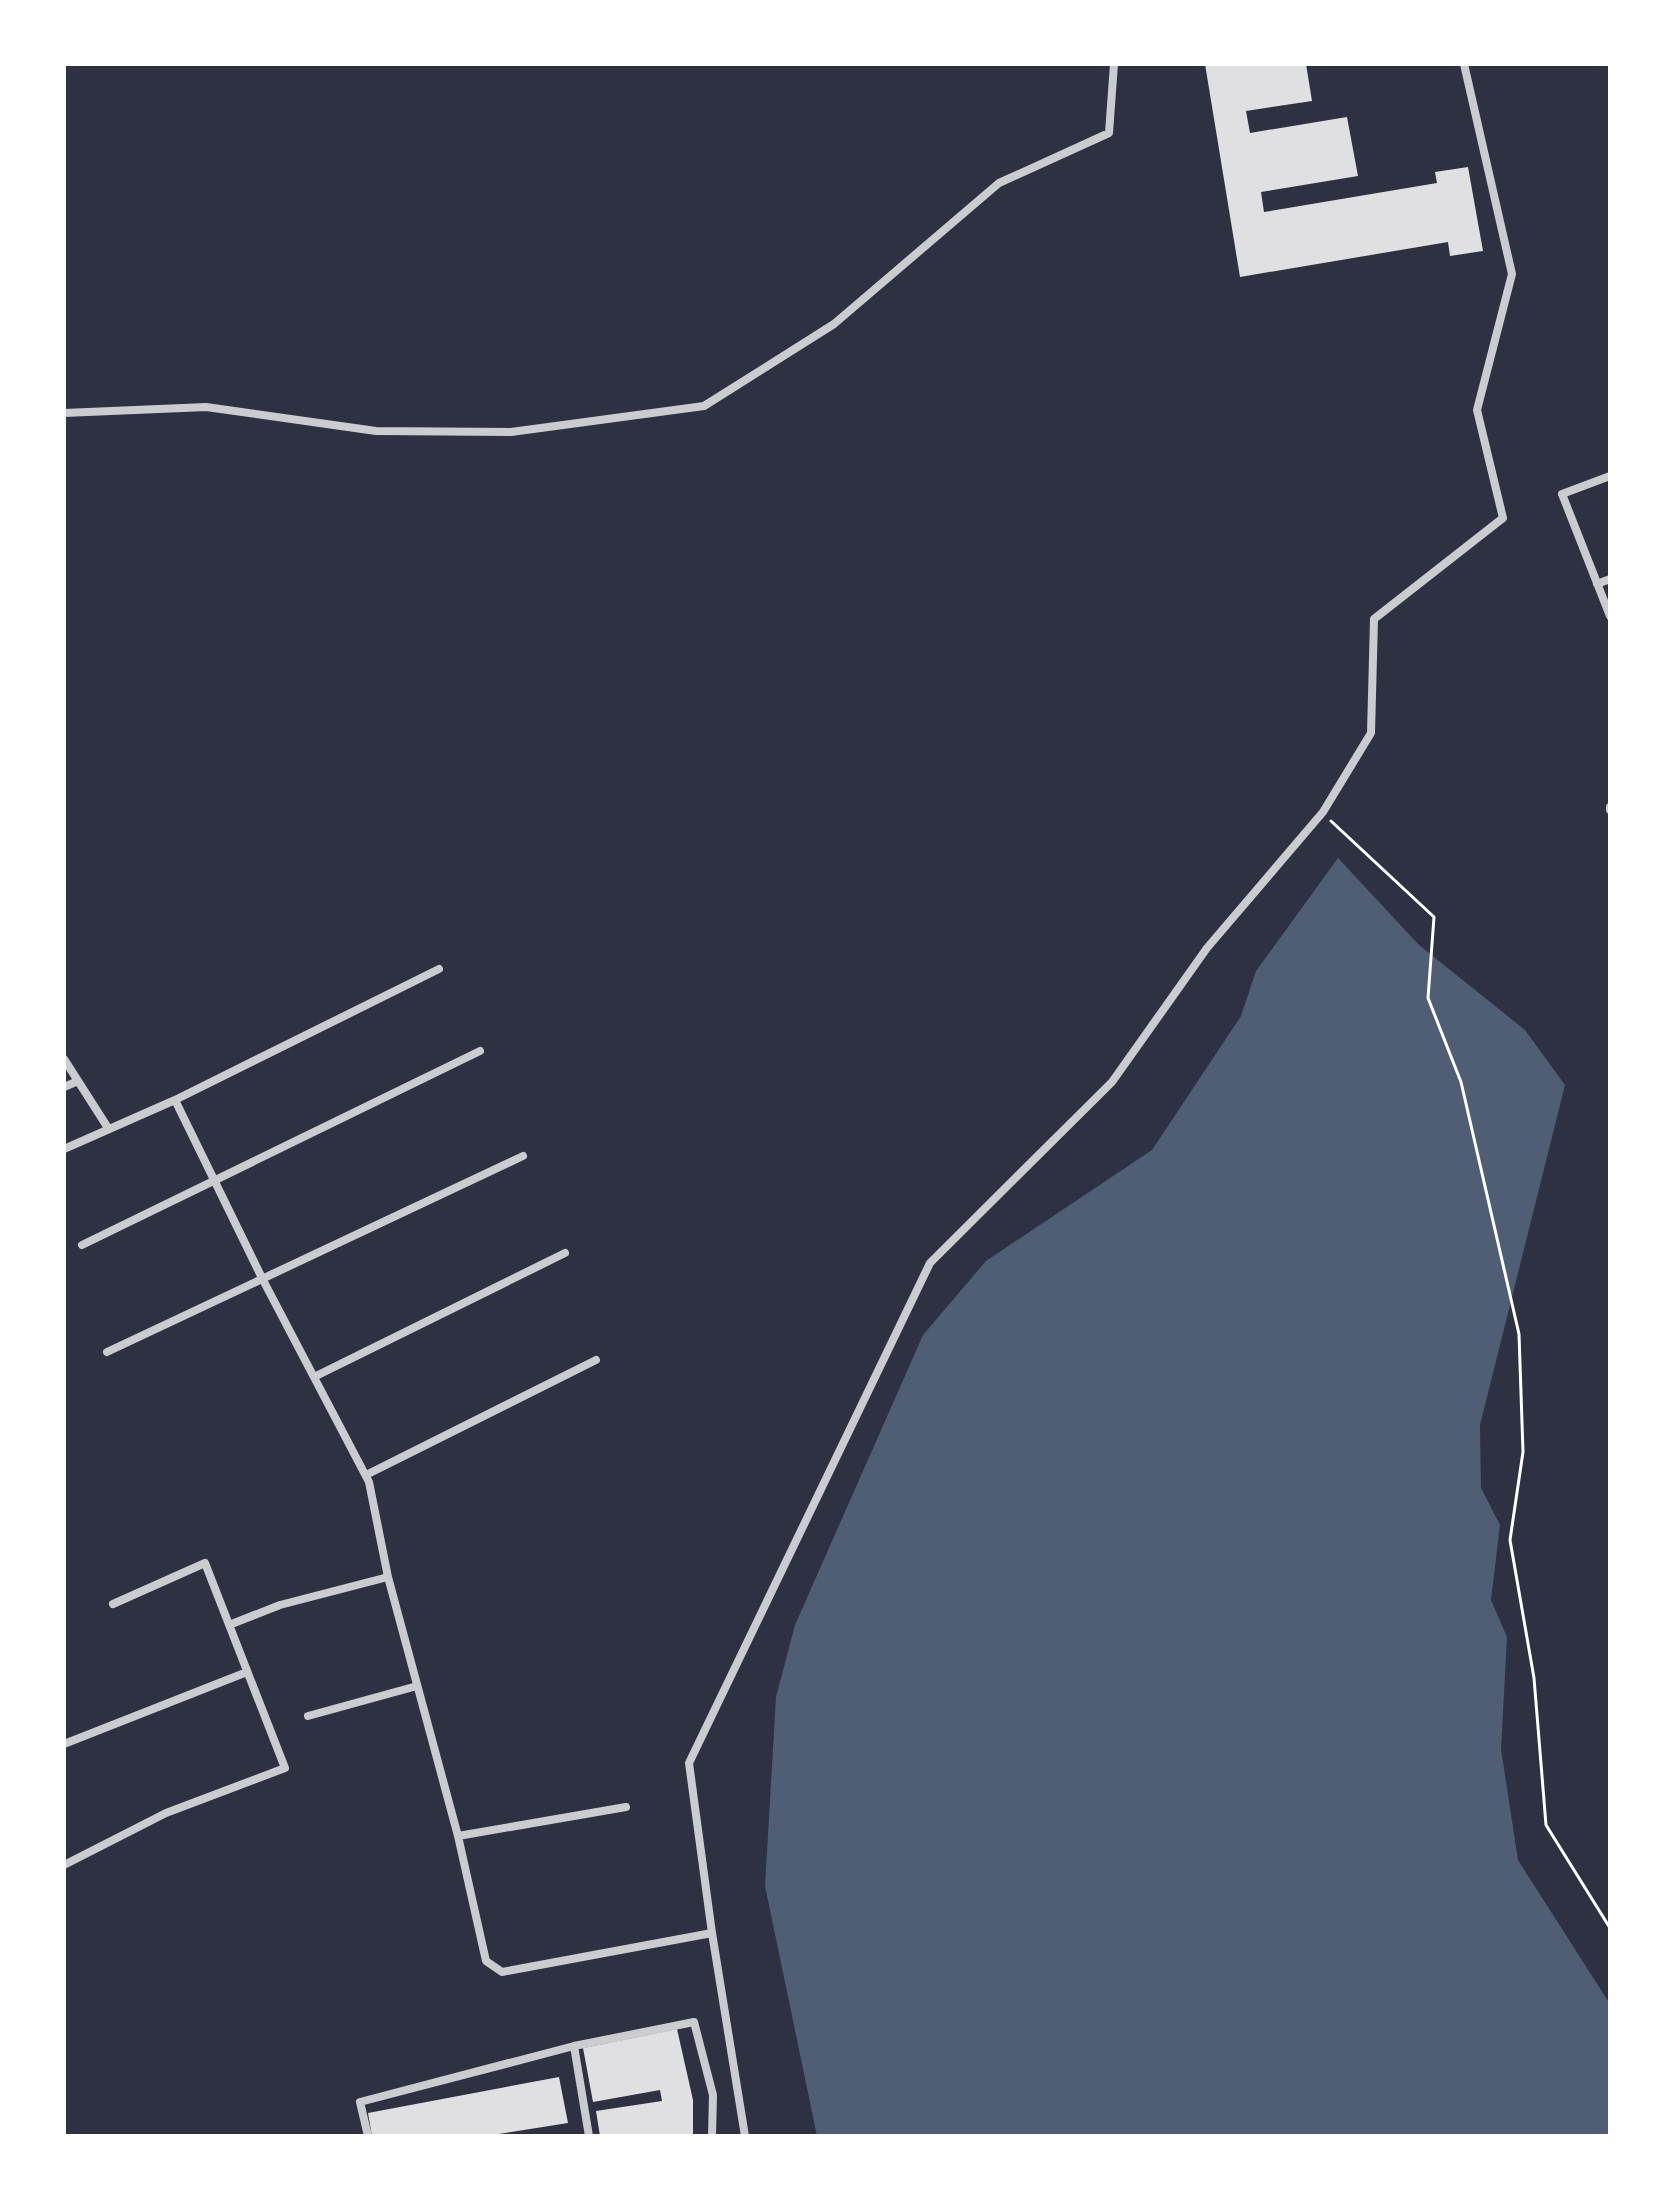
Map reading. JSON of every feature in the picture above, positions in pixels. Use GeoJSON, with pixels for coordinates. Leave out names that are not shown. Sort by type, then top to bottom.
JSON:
{"type":"FeatureCollection","features":[{"type":"Feature","properties":{"kind":"street"},"geometry":{"type":"LineString","coordinates":[[64,413],[206,407],[376,431],[511,432],[704,406],[834,324],[999,183],[1109,133],[1114,64]]}},
{"type":"Feature","properties":{"kind":"street"},"geometry":{"type":"LineString","coordinates":[[745,2136],[712,1933],[689,1763],[930,1263],[1112,1082],[1207,948],[1323,812],[1371,733],[1374,619],[1503,518],[1477,410],[1512,274],[1464,64]]}},
{"type":"Feature","properties":{"kind":"street"},"geometry":{"type":"LineString","coordinates":[[1610,476],[1562,494],[1610,616]]}},
{"type":"Feature","properties":{"kind":"street"},"geometry":{"type":"LineString","coordinates":[[1597,584],[1610,579]]}},
{"type":"Feature","properties":{"kind":"street"},"geometry":{"type":"LineString","coordinates":[[64,1149],[175,1100],[439,969]]}},
{"type":"Feature","properties":{"kind":"street"},"geometry":{"type":"LineString","coordinates":[[82,1245],[480,1051]]}},
{"type":"Feature","properties":{"kind":"street"},"geometry":{"type":"LineString","coordinates":[[64,1059],[108,1128]]}},
{"type":"Feature","properties":{"kind":"street"},"geometry":{"type":"LineString","coordinates":[[64,1087],[78,1081]]}},
{"type":"Feature","properties":{"kind":"street"},"geometry":{"type":"LineString","coordinates":[[175,1100],[213,1182],[366,1475],[388,1577],[458,1836],[486,1961],[493,1969],[502,1972],[712,1933]]}},
{"type":"Feature","properties":{"kind":"street"},"geometry":{"type":"LineString","coordinates":[[107,1352],[523,1156]]}},
{"type":"Feature","properties":{"kind":"street"},"geometry":{"type":"LineString","coordinates":[[316,1376],[565,1253]]}},
{"type":"Feature","properties":{"kind":"street"},"geometry":{"type":"LineString","coordinates":[[366,1475],[596,1360]]}},
{"type":"Feature","properties":{"kind":"street"},"geometry":{"type":"LineString","coordinates":[[64,1865],[166,1813],[285,1768],[205,1563],[113,1604]]}},
{"type":"Feature","properties":{"kind":"street"},"geometry":{"type":"LineString","coordinates":[[229,1625],[280,1605],[388,1577]]}},
{"type":"Feature","properties":{"kind":"street"},"geometry":{"type":"LineString","coordinates":[[64,1744],[247,1672]]}},
{"type":"Feature","properties":{"kind":"street"},"geometry":{"type":"LineString","coordinates":[[308,1716],[417,1686]]}},
{"type":"Feature","properties":{"kind":"street"},"geometry":{"type":"LineString","coordinates":[[458,1836],[626,1807]]}},
{"type":"Feature","properties":{"kind":"street"},"geometry":{"type":"LineString","coordinates":[[368,2136],[360,2102],[574,2046],[694,2022],[713,2095],[712,2136]]}},
{"type":"Feature","properties":{"kind":"street"},"geometry":{"type":"LineString","coordinates":[[574,2046],[589,2136]]}},
{"type":"Feature","properties":{"kind":"path"},"geometry":{"type":"LineString","coordinates":[[1323,812],[1378,868],[1434,917],[1428,998],[1461,1082],[1519,1334],[1523,1452],[1510,1540],[1534,1678],[1546,1825],[1610,1928]]}},
{"type":"Feature","properties":{"kind":"water"},"geometry":{"type":"Polygon","coordinates":[[[1338,858],[1419,945],[1525,1030],[1565,1085],[1480,1425],[1481,1488],[1500,1525],[1491,1600],[1507,1637],[1501,1749],[1518,1860],[1610,2004],[1610,2136],[817,2136],[765,1886],[776,1697],[795,1625],[923,1335],[986,1261],[1152,1150],[1241,1016],[1256,971],[1338,858]]]}},
{"type":"Feature","properties":{"kind":"building"},"geometry":{"type":"Polygon","coordinates":[[[1205,64],[1306,64],[1312,101],[1246,111],[1250,133],[1347,117],[1358,176],[1261,192],[1264,212],[1437,183],[1435,172],[1468,167],[1483,251],[1450,256],[1448,242],[1240,277],[1205,64]]]}},
{"type":"Feature","properties":{"kind":"building"},"geometry":{"type":"Polygon","coordinates":[[[677,2029],[693,2100],[693,2136],[600,2136],[596,2111],[662,2101],[660,2090],[593,2102],[583,2048],[677,2029]]]}},
{"type":"Feature","properties":{"kind":"building"},"geometry":{"type":"Polygon","coordinates":[[[559,2077],[568,2123],[486,2136],[372,2136],[368,2113],[559,2077]]]}}]}
